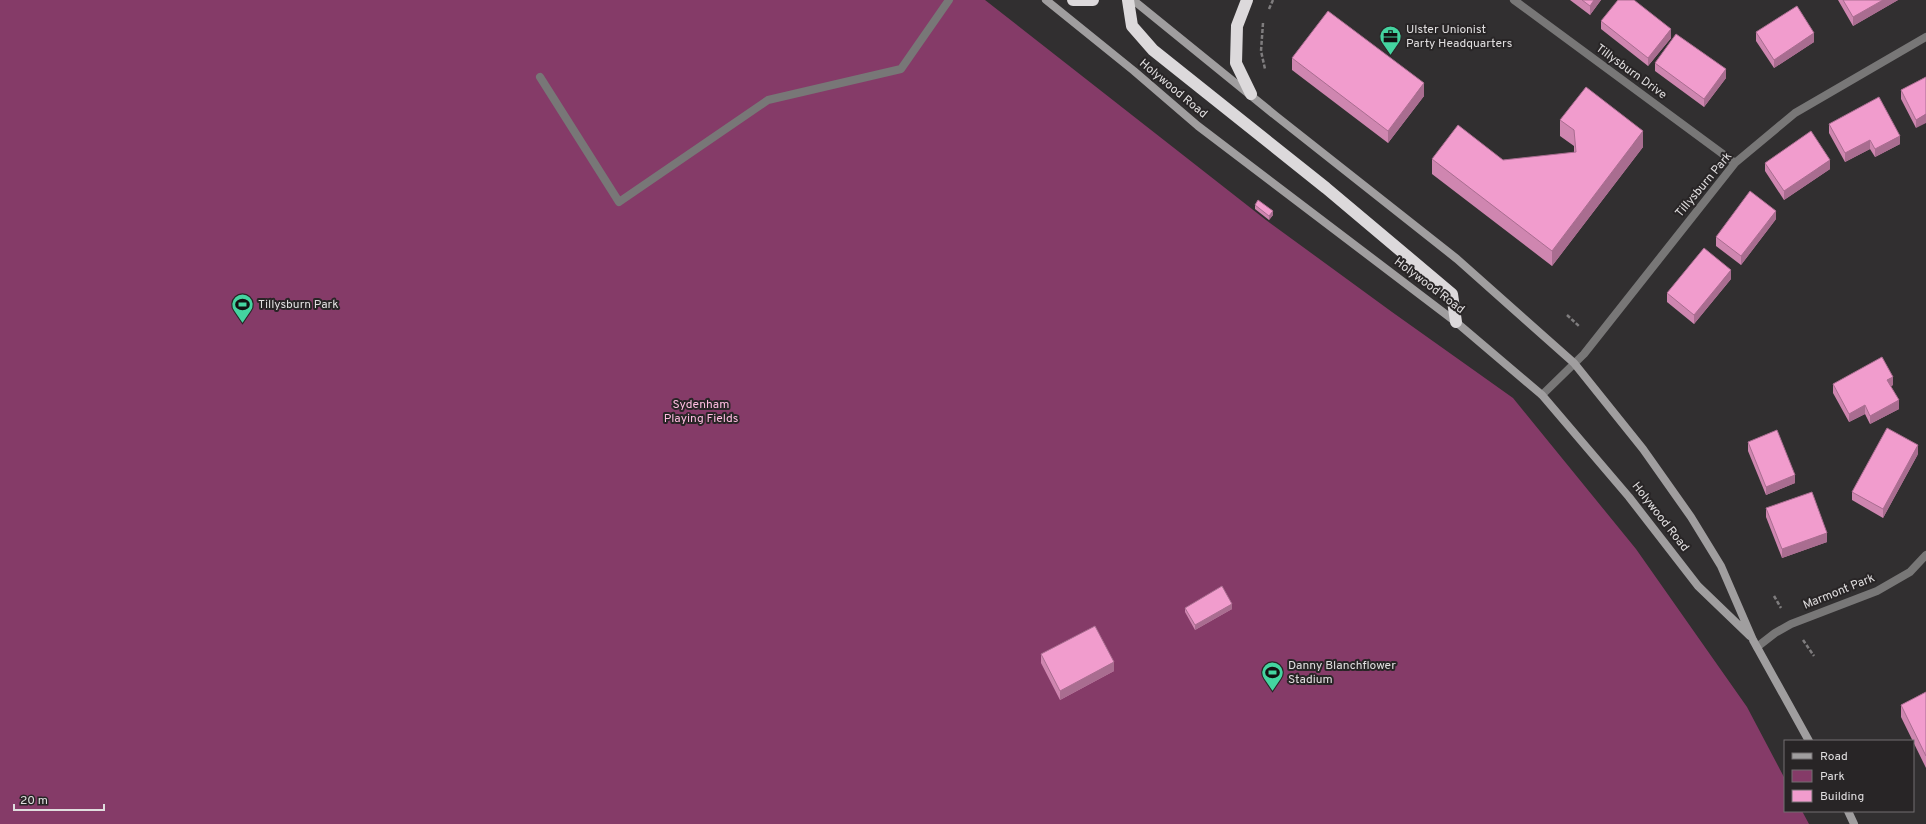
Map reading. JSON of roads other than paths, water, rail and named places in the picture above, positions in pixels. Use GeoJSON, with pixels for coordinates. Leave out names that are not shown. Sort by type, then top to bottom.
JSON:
{"type":"FeatureCollection","features":[{"type":"Feature","properties":{"kind":"highway"},"geometry":{"type":"LineString","coordinates":[[1073,0],[1093,0]]}},
{"type":"Feature","properties":{"kind":"highway"},"geometry":{"type":"LineString","coordinates":[[1128,0],[1132,26],[1153,50],[1326,188],[1452,294],[1456,322]]}},
{"type":"Feature","properties":{"kind":"highway"},"geometry":{"type":"LineString","coordinates":[[1247,0],[1238,26],[1236,63],[1251,94]]}},
{"type":"Feature","properties":{"kind":"main road","name":"Holywood Road"},"geometry":{"type":"LineString","coordinates":[[1046,0],[1134,71],[1198,126],[1456,322],[1542,395],[1630,497],[1698,586],[1755,643]]}},
{"type":"Feature","properties":{"kind":"main road","name":"Holywood Road"},"geometry":{"type":"LineString","coordinates":[[1133,0],[1457,259],[1574,363],[1642,449],[1691,517],[1721,566],[1755,643],[1808,740]]}},
{"type":"Feature","properties":{"kind":"main road"},"geometry":{"type":"LineString","coordinates":[[1848,812],[1854,824]]}},
{"type":"Feature","properties":{"kind":"street"},"geometry":{"type":"LineString","coordinates":[[540,77],[619,202],[768,100],[901,69],[949,0]]}},
{"type":"Feature","properties":{"kind":"street","name":"Tillysburn Drive"},"geometry":{"type":"LineString","coordinates":[[1514,0],[1735,163]]}},
{"type":"Feature","properties":{"kind":"street","name":"Tillysburn Park"},"geometry":{"type":"LineString","coordinates":[[1542,395],[1584,354],[1735,163],[1795,113],[1926,37]]}},
{"type":"Feature","properties":{"kind":"street","name":"Marmont Park"},"geometry":{"type":"LineString","coordinates":[[1755,643],[1791,624],[1877,591],[1910,572],[1926,555]]}},
{"type":"Feature","properties":{"kind":"place","name":"Ulster Unionist Party Headquarters"},"geometry":{"type":"Point","coordinates":[1391,56]}},
{"type":"Feature","properties":{"kind":"place","name":"Tillysburn Park"},"geometry":{"type":"Point","coordinates":[243,324]}},
{"type":"Feature","properties":{"kind":"place","name":"Danny Blanchflower Stadium"},"geometry":{"type":"Point","coordinates":[1272,692]}},
{"type":"Feature","properties":{"kind":"park label","name":"Sydenham Playing Fields"},"geometry":{"type":"Point","coordinates":[701,412]}}]}
